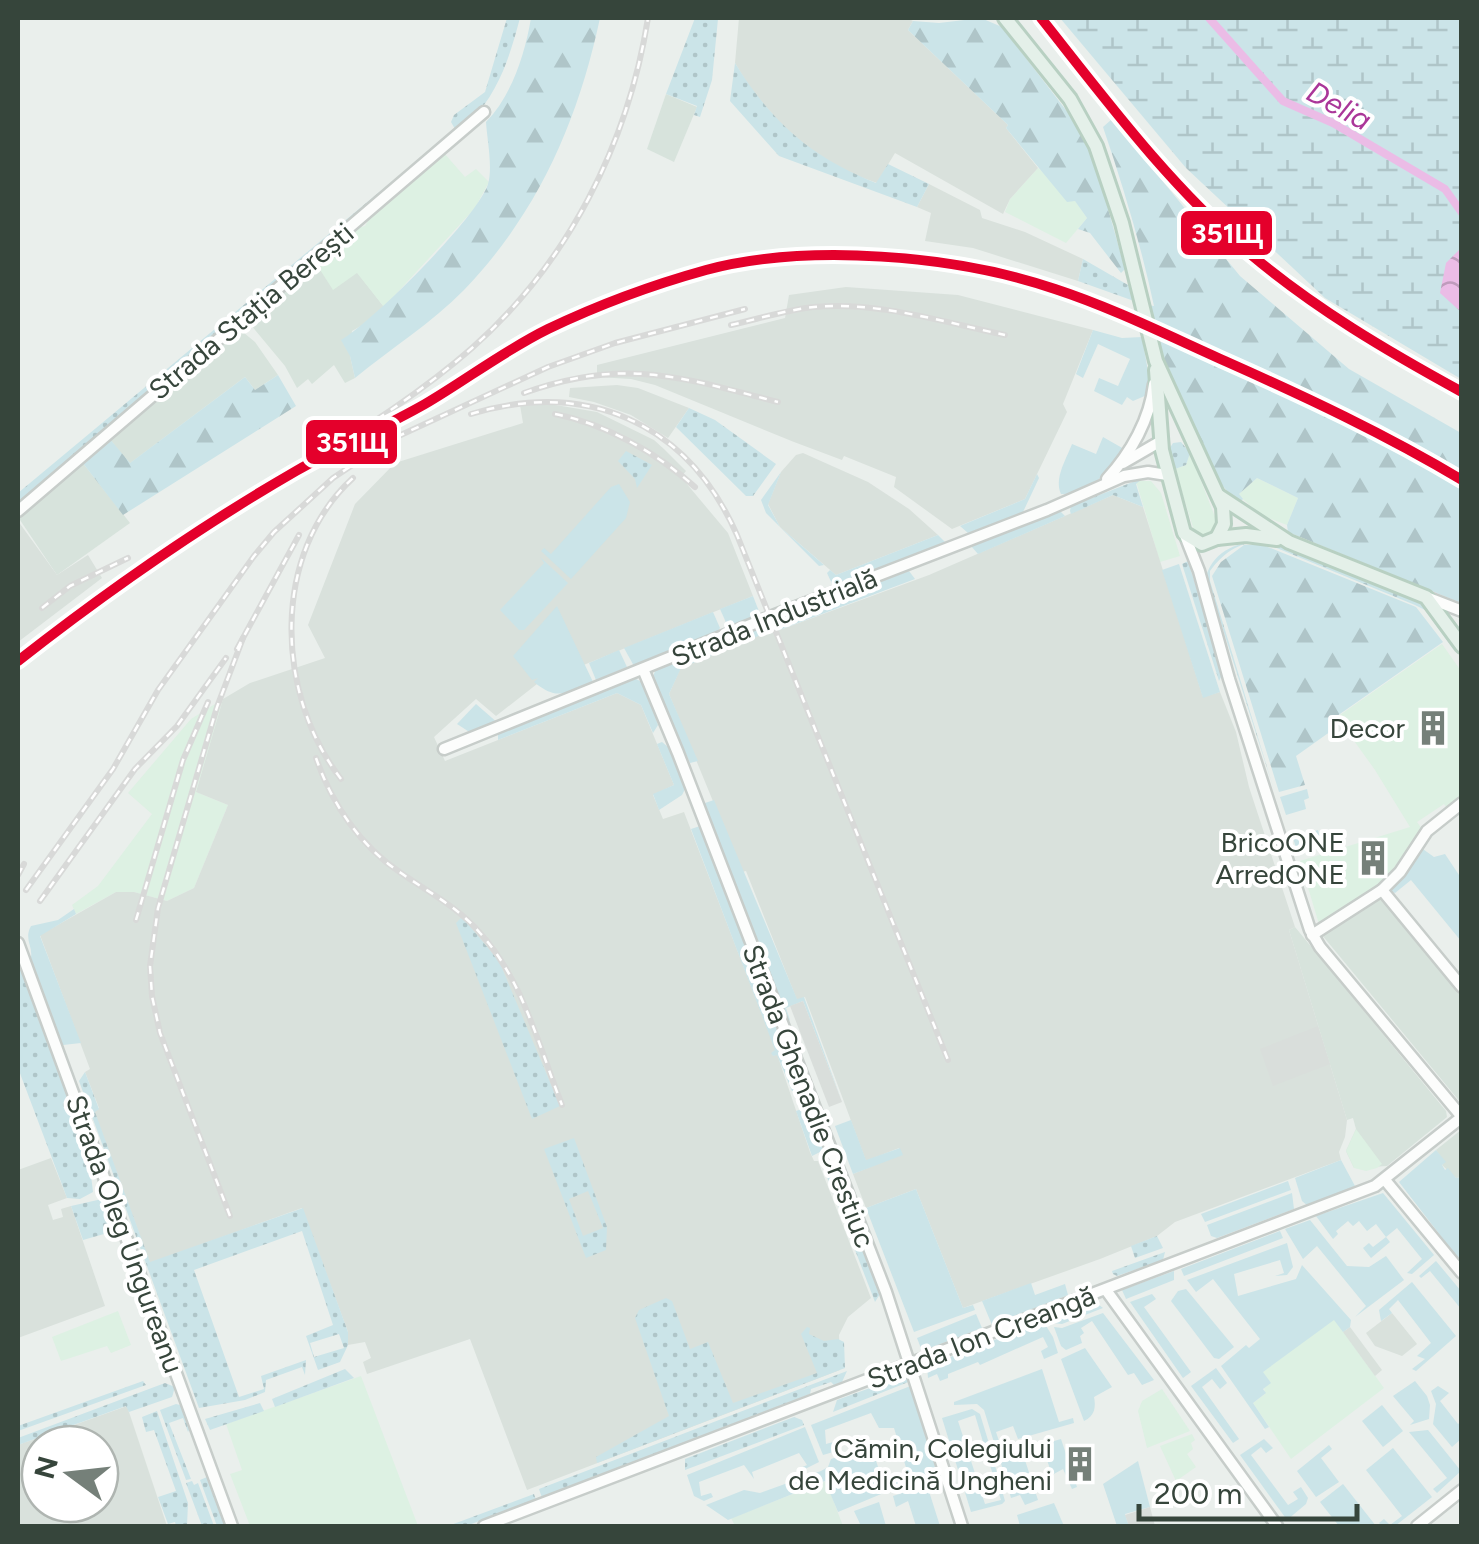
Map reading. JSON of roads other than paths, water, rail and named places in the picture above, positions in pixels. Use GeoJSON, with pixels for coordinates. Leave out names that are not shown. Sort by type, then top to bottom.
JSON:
{"type":"FeatureCollection","features":[{"type":"Feature","properties":{"kind":"main road"},"geometry":{"type":"LineString","coordinates":[[1006,18],[1070,99],[1096,146],[1122,223],[1156,361],[1224,512],[1222,532],[1212,541]]}},
{"type":"Feature","properties":{"kind":"main road"},"geometry":{"type":"LineString","coordinates":[[1156,361],[1161,441],[1184,533],[1196,542],[1246,535],[1289,542]]}},
{"type":"Feature","properties":{"kind":"main road"},"geometry":{"type":"LineString","coordinates":[[1161,441],[1177,435],[1192,442]]}},
{"type":"Feature","properties":{"kind":"main road"},"geometry":{"type":"LineString","coordinates":[[1215,492],[1289,542],[1426,597],[1461,646]]}},
{"type":"Feature","properties":{"kind":"main road"},"geometry":{"type":"LineString","coordinates":[[1461,646],[1462,634]]}},
{"type":"Feature","properties":{"kind":"street","name":"Strada Stația Berești"},"geometry":{"type":"LineString","coordinates":[[18,510],[484,112]]}},
{"type":"Feature","properties":{"kind":"street","name":"Strada Industrială"},"geometry":{"type":"LineString","coordinates":[[1120,466],[1146,417],[1156,361]]}},
{"type":"Feature","properties":{"kind":"street","name":"Strada Industrială"},"geometry":{"type":"LineString","coordinates":[[1103,484],[1120,466],[1161,441]]}},
{"type":"Feature","properties":{"kind":"street","name":"Strada Industrială"},"geometry":{"type":"LineString","coordinates":[[444,749],[1103,484],[1138,474],[1167,475]]}},
{"type":"Feature","properties":{"kind":"street"},"geometry":{"type":"LineString","coordinates":[[1184,533],[1312,935],[1462,1117]]}},
{"type":"Feature","properties":{"kind":"street"},"geometry":{"type":"LineString","coordinates":[[1198,571],[1212,541]]}},
{"type":"Feature","properties":{"kind":"street"},"geometry":{"type":"LineString","coordinates":[[1426,597],[1462,611]]}},
{"type":"Feature","properties":{"kind":"street","name":"Strada Ghenadie Crestiuc"},"geometry":{"type":"LineString","coordinates":[[643,669],[886,1292],[962,1526]]}},
{"type":"Feature","properties":{"kind":"street"},"geometry":{"type":"LineString","coordinates":[[1312,935],[1382,890],[1400,872],[1427,831],[1462,803]]}},
{"type":"Feature","properties":{"kind":"street"},"geometry":{"type":"LineString","coordinates":[[1382,890],[1462,987]]}},
{"type":"Feature","properties":{"kind":"street","name":"Strada Oleg Ungureanu"},"geometry":{"type":"LineString","coordinates":[[18,942],[232,1526]]}},
{"type":"Feature","properties":{"kind":"street","name":"Strada Ion Creangă"},"geometry":{"type":"LineString","coordinates":[[484,1526],[1375,1186],[1462,1117]]}},
{"type":"Feature","properties":{"kind":"street"},"geometry":{"type":"LineString","coordinates":[[1385,1180],[1462,1273]]}},
{"type":"Feature","properties":{"kind":"street"},"geometry":{"type":"LineString","coordinates":[[1106,1290],[1277,1526]]}},
{"type":"Feature","properties":{"kind":"street"},"geometry":{"type":"LineString","coordinates":[[1417,1526],[1462,1490]]}},
{"type":"Feature","properties":{"kind":"water"},"geometry":{"type":"Polygon","coordinates":[[[1461,248],[1461,312],[1440,293],[1446,263],[1461,248]]]}},
{"type":"Feature","properties":{"kind":"waterway","name":"Delia"},"geometry":{"type":"LineString","coordinates":[[1209,18],[1283,101],[1333,123],[1445,189],[1462,213]]}},
{"type":"Feature","properties":{"kind":"railway"},"geometry":{"type":"LineString","coordinates":[[310,462],[453,364],[506,315],[537,278],[565,239],[609,155],[626,111],[648,18]]}},
{"type":"Feature","properties":{"kind":"railway"},"geometry":{"type":"LineString","coordinates":[[731,325],[793,310],[838,306],[910,314],[1005,335]]}},
{"type":"Feature","properties":{"kind":"railway"},"geometry":{"type":"LineString","coordinates":[[26,890],[113,769],[158,690],[254,556],[274,532],[333,478],[390,440],[548,367],[615,343],[745,309]]}},
{"type":"Feature","properties":{"kind":"railway"},"geometry":{"type":"LineString","coordinates":[[524,393],[560,382],[622,373],[681,379],[778,402]]}},
{"type":"Feature","properties":{"kind":"railway"},"geometry":{"type":"LineString","coordinates":[[471,414],[555,402],[594,407],[630,419],[662,438],[691,464],[716,496],[737,535],[948,1060]]}},
{"type":"Feature","properties":{"kind":"railway"},"geometry":{"type":"LineString","coordinates":[[555,414],[630,442],[695,487]]}},
{"type":"Feature","properties":{"kind":"railway"},"geometry":{"type":"LineString","coordinates":[[341,779],[319,745],[304,707],[294,666],[292,625],[296,584],[307,545],[326,509],[353,478]]}},
{"type":"Feature","properties":{"kind":"railway"},"geometry":{"type":"LineString","coordinates":[[237,649],[299,535]]}},
{"type":"Feature","properties":{"kind":"railway"},"geometry":{"type":"LineString","coordinates":[[42,608],[70,586],[128,558]]}},
{"type":"Feature","properties":{"kind":"railway"},"geometry":{"type":"LineString","coordinates":[[230,1216],[160,1033],[150,966],[158,908],[217,707],[243,638]]}},
{"type":"Feature","properties":{"kind":"railway"},"geometry":{"type":"LineString","coordinates":[[40,901],[135,769],[177,726],[226,658]]}},
{"type":"Feature","properties":{"kind":"railway"},"geometry":{"type":"LineString","coordinates":[[136,920],[183,760],[208,702]]}},
{"type":"Feature","properties":{"kind":"railway"},"geometry":{"type":"LineString","coordinates":[[316,758],[330,792],[360,837],[386,862],[462,915],[495,952],[519,993],[562,1105]]}},
{"type":"Feature","properties":{"kind":"railway"},"geometry":{"type":"LineString","coordinates":[[18,875],[24,864]]}},
{"type":"Feature","properties":{"kind":"place","name":"Decor"},"geometry":{"type":"Point","coordinates":[1433,728]}},
{"type":"Feature","properties":{"kind":"place","name":"BricoONE ArredONE"},"geometry":{"type":"Point","coordinates":[1373,858]}},
{"type":"Feature","properties":{"kind":"place","name":"Cămin, Colegiului de Medicină Ungheni"},"geometry":{"type":"Point","coordinates":[1080,1464]}}]}
